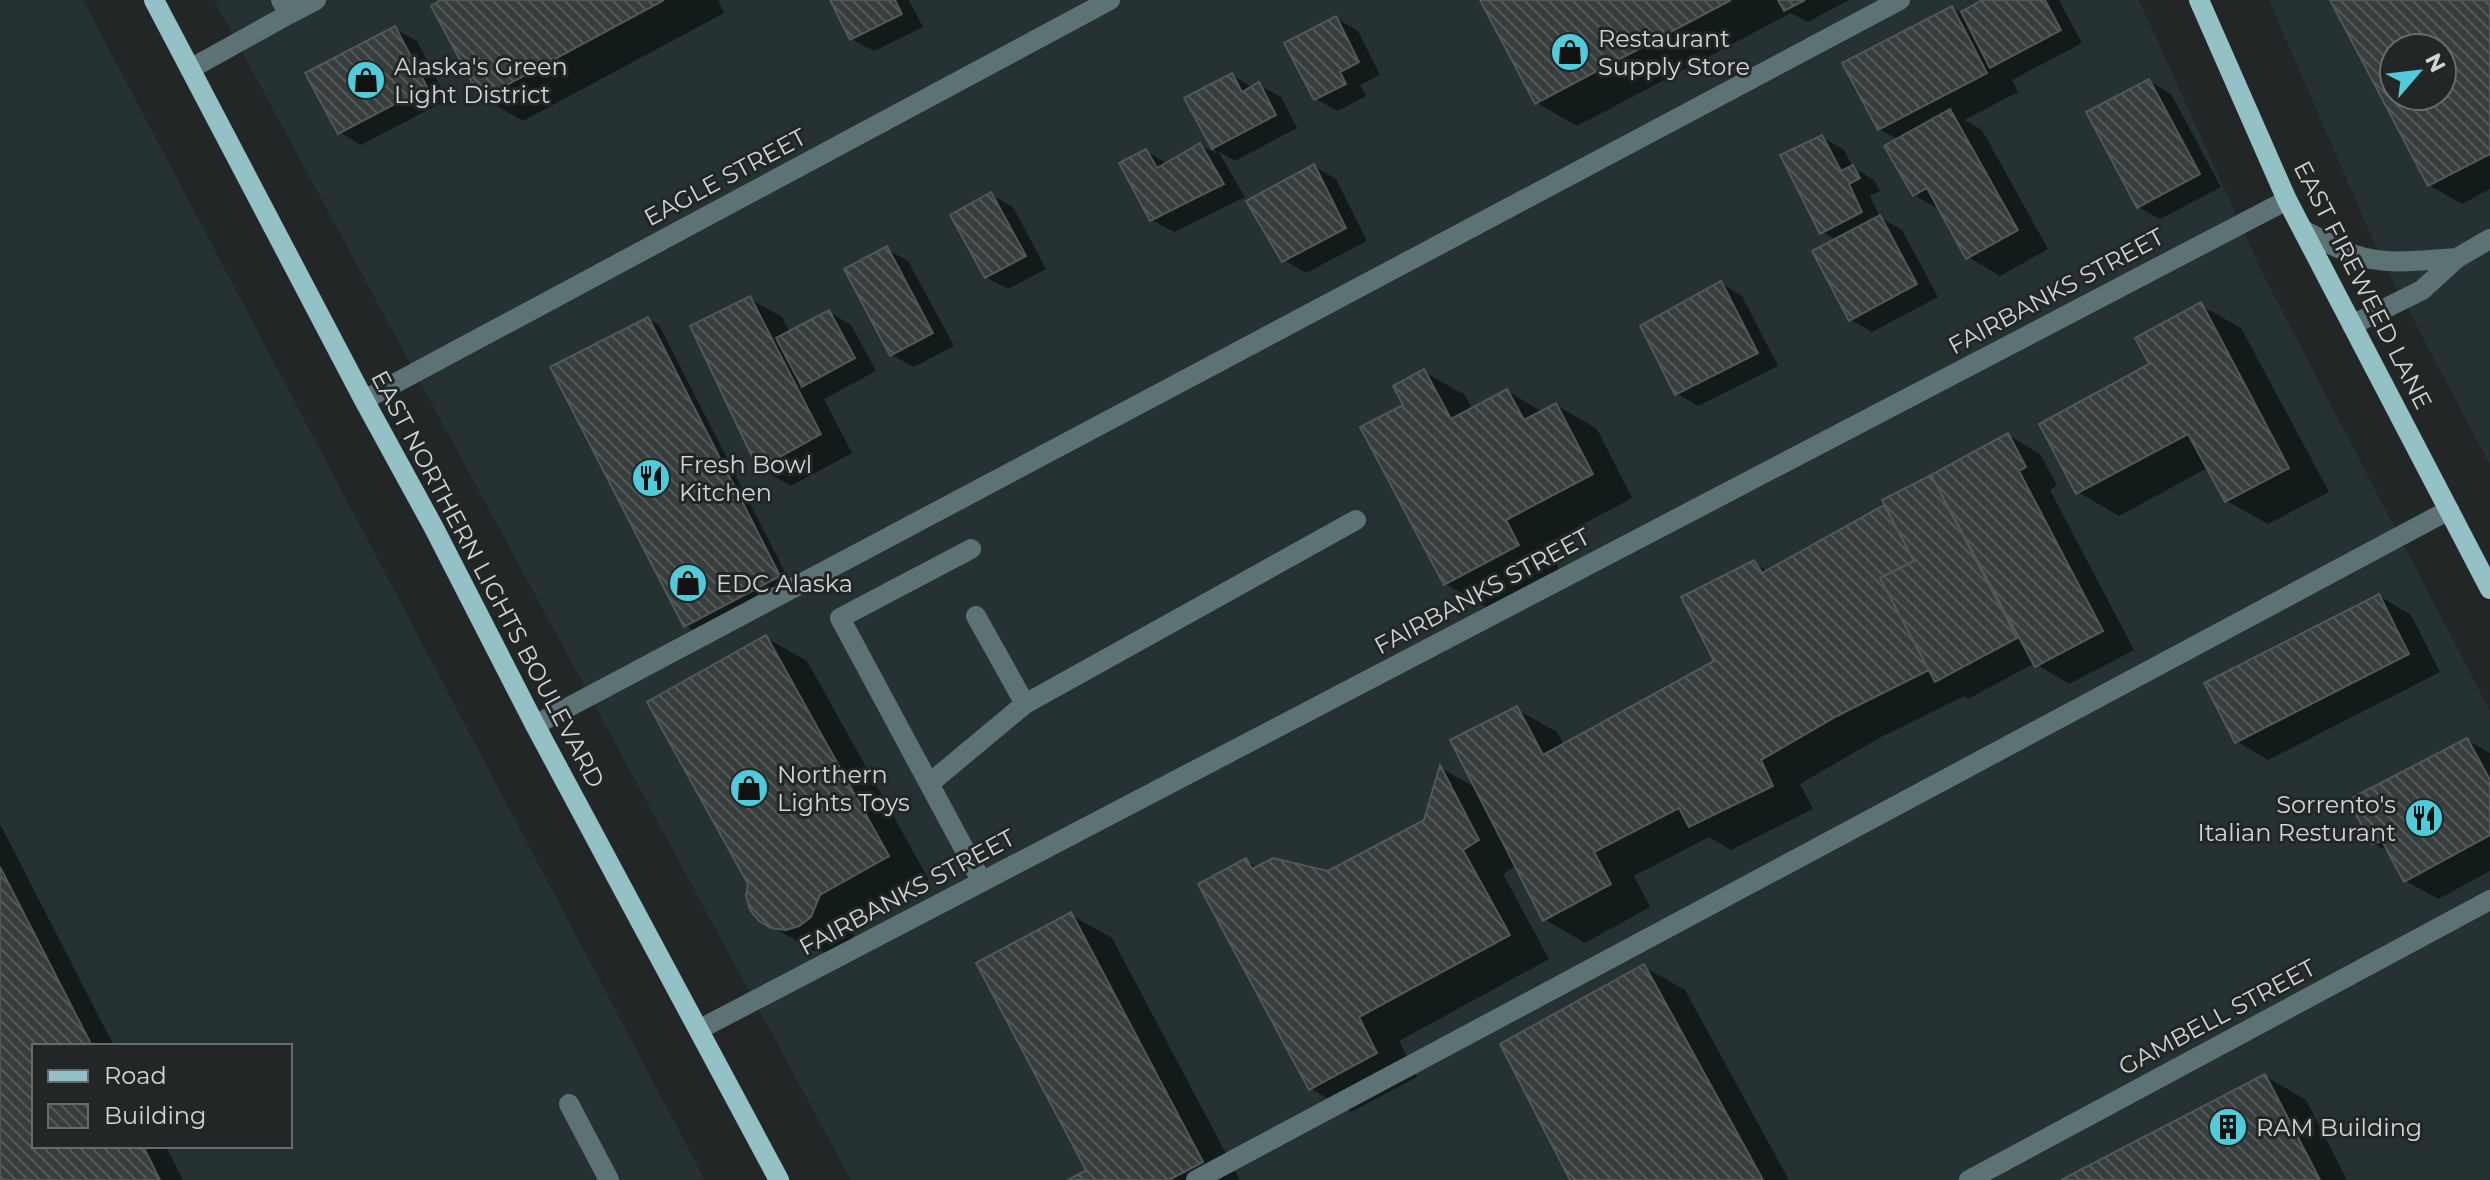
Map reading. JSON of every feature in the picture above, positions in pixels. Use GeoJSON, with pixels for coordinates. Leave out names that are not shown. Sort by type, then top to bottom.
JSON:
{"type":"FeatureCollection","features":[{"type":"Feature","properties":{"kind":"main road","name":"EAST NORTHERN LIGHTS BOULEVARD"},"geometry":{"type":"LineString","coordinates":[[154,0],[535,725],[779,1180]]}},
{"type":"Feature","properties":{"kind":"main road","name":"EAST FIREWEED LANE"},"geometry":{"type":"LineString","coordinates":[[2199,0],[2287,200],[2490,589]]}},
{"type":"Feature","properties":{"kind":"street"},"geometry":{"type":"LineString","coordinates":[[190,69],[285,7],[316,0]]}},
{"type":"Feature","properties":{"kind":"street","name":"EAGLE STREET"},"geometry":{"type":"LineString","coordinates":[[364,400],[1110,0]]}},
{"type":"Feature","properties":{"kind":"street"},"geometry":{"type":"LineString","coordinates":[[535,725],[1900,0]]}},
{"type":"Feature","properties":{"kind":"street","name":"FAIRBANKS STREET"},"geometry":{"type":"LineString","coordinates":[[700,1029],[2287,200]]}},
{"type":"Feature","properties":{"kind":"street"},"geometry":{"type":"LineString","coordinates":[[2303,230],[2356,255],[2374,259],[2457,258]]}},
{"type":"Feature","properties":{"kind":"street"},"geometry":{"type":"LineString","coordinates":[[2352,325],[2422,290],[2457,258],[2490,239]]}},
{"type":"Feature","properties":{"kind":"street"},"geometry":{"type":"LineString","coordinates":[[1196,1180],[2449,510]]}},
{"type":"Feature","properties":{"kind":"street"},"geometry":{"type":"LineString","coordinates":[[930,783],[1025,704],[1356,520]]}},
{"type":"Feature","properties":{"kind":"street"},"geometry":{"type":"LineString","coordinates":[[971,549],[840,618],[982,882]]}},
{"type":"Feature","properties":{"kind":"street"},"geometry":{"type":"LineString","coordinates":[[976,616],[1025,704]]}},
{"type":"Feature","properties":{"kind":"street","name":"GAMBELL STREET"},"geometry":{"type":"LineString","coordinates":[[1969,1180],[2490,900]]}},
{"type":"Feature","properties":{"kind":"street"},"geometry":{"type":"LineString","coordinates":[[569,1104],[609,1180]]}},
{"type":"Feature","properties":{"kind":"shaded area"},"geometry":{"type":"Polygon","coordinates":[[[0,0],[83,0],[705,1180],[0,1180],[0,0]]]}},
{"type":"Feature","properties":{"kind":"shaded area"},"geometry":{"type":"Polygon","coordinates":[[[214,0],[2139,0],[2264,276],[2490,711],[2490,1180],[851,1180],[214,0]]]}},
{"type":"Feature","properties":{"kind":"shaded area"},"geometry":{"type":"Polygon","coordinates":[[[2269,0],[2490,0],[2490,465],[2378,252],[2269,0]]]}},
{"type":"Feature","properties":{"kind":"building"},"geometry":{"type":"Polygon","coordinates":[[[441,0],[664,0],[481,99],[431,6],[441,0]]]}},
{"type":"Feature","properties":{"kind":"building"},"geometry":{"type":"Polygon","coordinates":[[[830,0],[895,0],[902,14],[850,40],[830,0]]]}},
{"type":"Feature","properties":{"kind":"building","name":"Restaurant Supply Store"},"geometry":{"type":"Polygon","coordinates":[[[1480,0],[1731,0],[1535,104],[1480,0]]]}},
{"type":"Feature","properties":{"kind":"building"},"geometry":{"type":"Polygon","coordinates":[[[1778,0],[1805,0],[1784,11],[1778,0]]]}},
{"type":"Feature","properties":{"kind":"building"},"geometry":{"type":"Polygon","coordinates":[[[1982,0],[2045,0],[2061,30],[1990,68],[1961,12],[1982,0]]]}},
{"type":"Feature","properties":{"kind":"building"},"geometry":{"type":"Polygon","coordinates":[[[2330,0],[2490,0],[2490,154],[2428,186],[2389,112],[2458,112],[2458,32],[2378,32],[2378,91],[2330,0]]]}},
{"type":"Feature","properties":{"kind":"building"},"geometry":{"type":"Polygon","coordinates":[[[1952,6],[1987,73],[1878,130],[1842,63],[1952,6]]]}},
{"type":"Feature","properties":{"kind":"building"},"geometry":{"type":"Polygon","coordinates":[[[1336,16],[1359,62],[1340,72],[1346,84],[1314,100],[1284,43],[1336,16]]]}},
{"type":"Feature","properties":{"kind":"building","name":"Alaska's Green Light District"},"geometry":{"type":"Polygon","coordinates":[[[395,26],[427,87],[338,134],[305,73],[395,26]]]}},
{"type":"Feature","properties":{"kind":"building"},"geometry":{"type":"Polygon","coordinates":[[[1232,73],[1242,92],[1259,82],[1276,115],[1212,149],[1184,98],[1232,73]]]}},
{"type":"Feature","properties":{"kind":"building"},"geometry":{"type":"Polygon","coordinates":[[[2149,79],[2200,174],[2137,208],[2086,112],[2149,79]]]}},
{"type":"Feature","properties":{"kind":"building"},"geometry":{"type":"Polygon","coordinates":[[[1950,109],[2018,230],[1966,259],[1927,188],[1913,196],[1884,146],[1950,109]]]}},
{"type":"Feature","properties":{"kind":"building"},"geometry":{"type":"Polygon","coordinates":[[[1822,135],[1841,171],[1853,165],[1860,178],[1849,184],[1862,212],[1820,234],[1780,155],[1822,135]]]}},
{"type":"Feature","properties":{"kind":"building"},"geometry":{"type":"Polygon","coordinates":[[[1200,143],[1224,184],[1150,221],[1119,163],[1146,149],[1157,168],[1200,143]]]}},
{"type":"Feature","properties":{"kind":"building"},"geometry":{"type":"Polygon","coordinates":[[[1314,164],[1346,228],[1282,262],[1246,201],[1314,164]]]}},
{"type":"Feature","properties":{"kind":"building"},"geometry":{"type":"Polygon","coordinates":[[[991,192],[1026,256],[985,278],[950,215],[991,192]]]}},
{"type":"Feature","properties":{"kind":"building"},"geometry":{"type":"Polygon","coordinates":[[[1880,215],[1917,284],[1849,321],[1812,251],[1880,215]]]}},
{"type":"Feature","properties":{"kind":"building"},"geometry":{"type":"Polygon","coordinates":[[[887,246],[933,333],[890,356],[844,269],[887,246]]]}},
{"type":"Feature","properties":{"kind":"building"},"geometry":{"type":"Polygon","coordinates":[[[1721,281],[1758,353],[1675,395],[1640,326],[1721,281]]]}},
{"type":"Feature","properties":{"kind":"building"},"geometry":{"type":"Polygon","coordinates":[[[750,296],[821,434],[758,469],[690,326],[750,296]]]}},
{"type":"Feature","properties":{"kind":"building"},"geometry":{"type":"Polygon","coordinates":[[[2201,302],[2289,468],[2225,502],[2188,434],[2076,494],[2039,424],[2149,364],[2135,338],[2201,302]]]}},
{"type":"Feature","properties":{"kind":"building"},"geometry":{"type":"Polygon","coordinates":[[[829,310],[855,358],[802,387],[776,338],[829,310]]]}},
{"type":"Feature","properties":{"kind":"building"},"geometry":{"type":"Polygon","coordinates":[[[648,317],[780,576],[684,627],[550,367],[648,317]]]}},
{"type":"Feature","properties":{"kind":"building"},"geometry":{"type":"Polygon","coordinates":[[[1424,369],[1451,419],[1507,389],[1524,420],[1556,403],[1593,474],[1506,520],[1519,545],[1444,585],[1360,427],[1403,405],[1393,386],[1424,369]]]}},
{"type":"Feature","properties":{"kind":"building"},"geometry":{"type":"Polygon","coordinates":[[[2008,433],[2026,467],[2019,471],[2103,631],[2035,667],[1931,475],[2008,433]]]}},
{"type":"Feature","properties":{"kind":"building"},"geometry":{"type":"Polygon","coordinates":[[[1931,475],[2017,638],[1935,682],[1880,578],[1914,561],[1882,500],[1931,475]]]}},
{"type":"Feature","properties":{"kind":"building"},"geometry":{"type":"Polygon","coordinates":[[[1884,505],[1914,561],[1880,578],[1929,670],[1837,716],[1761,760],[1773,786],[1689,827],[1679,808],[1594,852],[1611,884],[1543,921],[1450,740],[1517,706],[1543,755],[1714,661],[1681,597],[1754,560],[1762,573],[1884,505]]]}},
{"type":"Feature","properties":{"kind":"building"},"geometry":{"type":"Polygon","coordinates":[[[2379,594],[2409,654],[2235,743],[2204,683],[2379,594]]]}},
{"type":"Feature","properties":{"kind":"building"},"geometry":{"type":"Polygon","coordinates":[[[766,635],[889,856],[820,895],[811,917],[799,926],[786,930],[771,928],[759,921],[750,910],[746,896],[748,884],[647,702],[766,635]]]}},
{"type":"Feature","properties":{"kind":"building","name":"Sorrento's Italian Resturant"},"geometry":{"type":"Polygon","coordinates":[[[2467,738],[2490,780],[2490,835],[2404,882],[2382,841],[2372,844],[2348,800],[2467,738]]]}},
{"type":"Feature","properties":{"kind":"building"},"geometry":{"type":"Polygon","coordinates":[[[1440,765],[1479,840],[1463,850],[1510,935],[1359,1017],[1377,1053],[1309,1090],[1198,884],[1246,858],[1252,869],[1273,858],[1328,871],[1424,820],[1440,765]]]}},
{"type":"Feature","properties":{"kind":"building"},"geometry":{"type":"Polygon","coordinates":[[[0,867],[91,1044],[32,1044],[32,1148],[144,1148],[160,1180],[0,1180],[0,867]]]}},
{"type":"Feature","properties":{"kind":"building"},"geometry":{"type":"Polygon","coordinates":[[[1071,912],[1203,1162],[1169,1180],[1068,1180],[1086,1170],[976,963],[1071,912]]]}},
{"type":"Feature","properties":{"kind":"building"},"geometry":{"type":"Polygon","coordinates":[[[1644,964],[1763,1180],[1570,1180],[1500,1044],[1644,964]]]}},
{"type":"Feature","properties":{"kind":"building","name":"RAM Building"},"geometry":{"type":"Polygon","coordinates":[[[2265,1074],[2320,1180],[2061,1180],[2265,1074]]]}},
{"type":"Feature","properties":{"kind":"place","name":"Restaurant Supply Store"},"geometry":{"type":"Point","coordinates":[1570,52]}},
{"type":"Feature","properties":{"kind":"place","name":"Alaska's Green Light District"},"geometry":{"type":"Point","coordinates":[366,80]}},
{"type":"Feature","properties":{"kind":"place","name":"Fresh Bowl Kitchen"},"geometry":{"type":"Point","coordinates":[651,478]}},
{"type":"Feature","properties":{"kind":"place","name":"EDC Alaska"},"geometry":{"type":"Point","coordinates":[688,583]}},
{"type":"Feature","properties":{"kind":"place","name":"Northern Lights Toys"},"geometry":{"type":"Point","coordinates":[749,788]}},
{"type":"Feature","properties":{"kind":"place","name":"Sorrento's Italian Resturant"},"geometry":{"type":"Point","coordinates":[2424,818]}},
{"type":"Feature","properties":{"kind":"place","name":"RAM Building"},"geometry":{"type":"Point","coordinates":[2228,1127]}}]}
